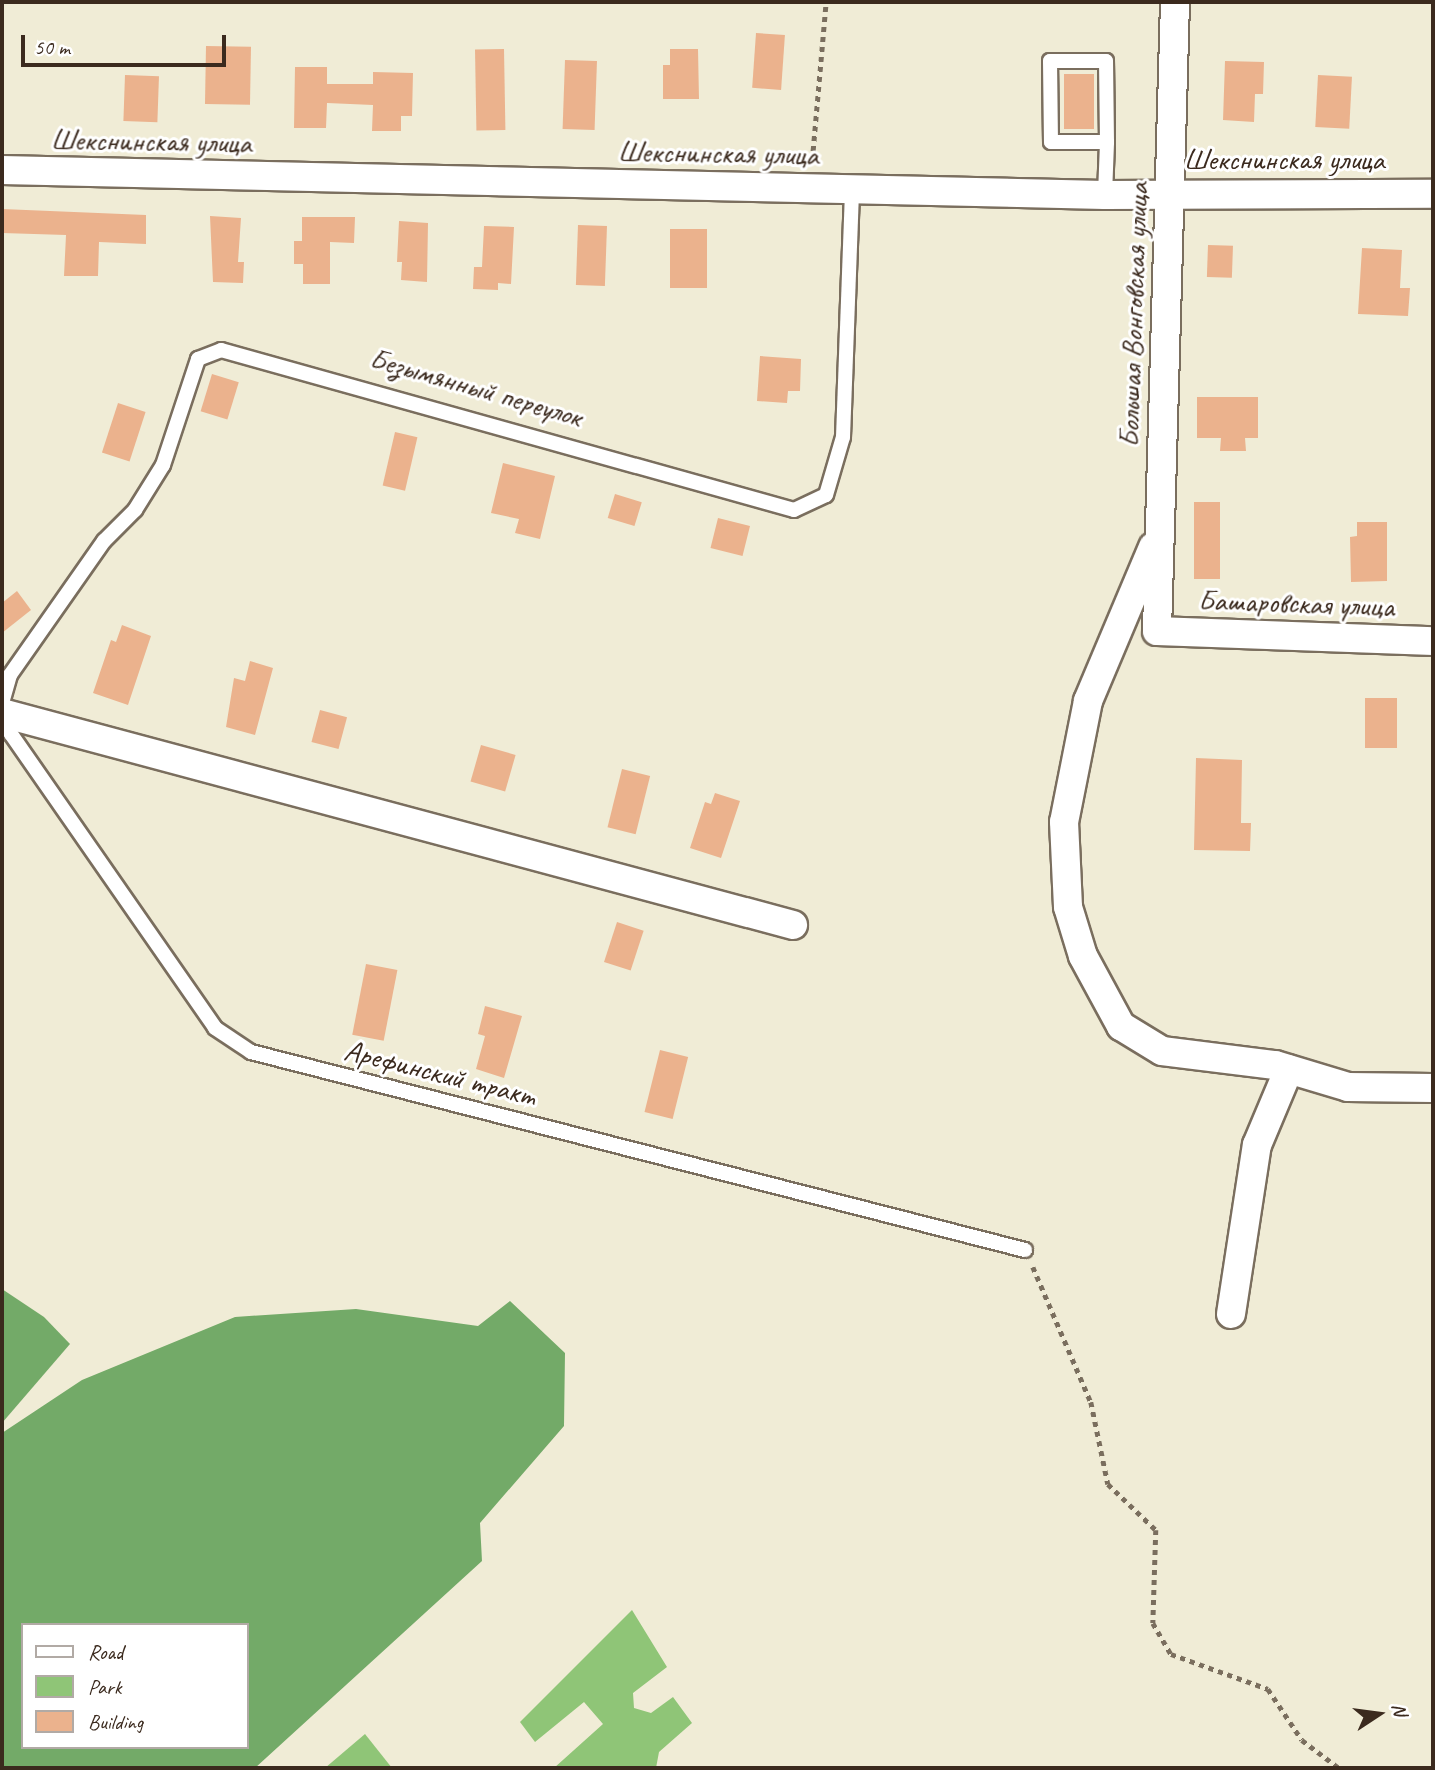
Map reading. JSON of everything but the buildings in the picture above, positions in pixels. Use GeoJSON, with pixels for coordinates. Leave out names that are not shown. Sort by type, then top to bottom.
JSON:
{"type":"FeatureCollection","features":[{"type":"Feature","properties":{"kind":"street","name":"Большая Вонговская улица"},"geometry":{"type":"LineString","coordinates":[[1157,631],[1175,2]]}},
{"type":"Feature","properties":{"kind":"street","name":"Шекснинская улица"},"geometry":{"type":"LineString","coordinates":[[2,170],[1105,195],[1433,194]]}},
{"type":"Feature","properties":{"kind":"street"},"geometry":{"type":"LineString","coordinates":[[1159,532],[1088,701],[1064,822],[1068,907],[1083,956],[1121,1026],[1162,1051],[1289,1069],[1348,1087],[1433,1088]]}},
{"type":"Feature","properties":{"kind":"street","name":"Башаровская улица"},"geometry":{"type":"LineString","coordinates":[[1157,631],[1433,641]]}},
{"type":"Feature","properties":{"kind":"street"},"geometry":{"type":"LineString","coordinates":[[2,714],[793,925]]}},
{"type":"Feature","properties":{"kind":"street"},"geometry":{"type":"LineString","coordinates":[[1231,1314],[1257,1145],[1289,1069]]}},
{"type":"Feature","properties":{"kind":"lane"},"geometry":{"type":"LineString","coordinates":[[1105,195],[1107,142],[1106,61],[1050,61],[1051,142],[1107,142]]}},
{"type":"Feature","properties":{"kind":"lane","name":"Безымянный переулок"},"geometry":{"type":"LineString","coordinates":[[2,703],[10,675],[104,541],[135,510],[163,465],[198,359],[221,350],[794,510],[826,495],[843,437],[852,190]]}},
{"type":"Feature","properties":{"kind":"lane","name":"Арефинский тракт"},"geometry":{"type":"LineString","coordinates":[[2,714],[11,734],[215,1028],[251,1052],[1025,1250]]}},
{"type":"Feature","properties":{"kind":"path"},"geometry":{"type":"LineString","coordinates":[[804,189],[818,136],[826,2]]}},
{"type":"Feature","properties":{"kind":"path"},"geometry":{"type":"LineString","coordinates":[[1025,1250],[1091,1402],[1108,1484],[1156,1530],[1153,1623],[1171,1654],[1268,1689],[1302,1740],[1339,1768]]}},
{"type":"Feature","properties":{"kind":"green space"},"geometry":{"type":"Polygon","coordinates":[[[2,1289],[44,1317],[70,1344],[2,1423],[2,1289]]]}},
{"type":"Feature","properties":{"kind":"green space"},"geometry":{"type":"Polygon","coordinates":[[[510,1301],[565,1353],[564,1426],[480,1523],[482,1561],[255,1768],[2,1768],[2,1433],[82,1380],[235,1317],[356,1309],[478,1326],[510,1301]]]}},
{"type":"Feature","properties":{"kind":"green space"},"geometry":{"type":"Polygon","coordinates":[[[632,1610],[667,1667],[633,1693],[634,1708],[651,1713],[673,1697],[692,1723],[659,1752],[656,1768],[554,1768],[603,1724],[584,1702],[535,1742],[520,1722],[632,1610]]]}},
{"type":"Feature","properties":{"kind":"green space"},"geometry":{"type":"Polygon","coordinates":[[[365,1734],[392,1768],[325,1768],[365,1734]]]}}]}
